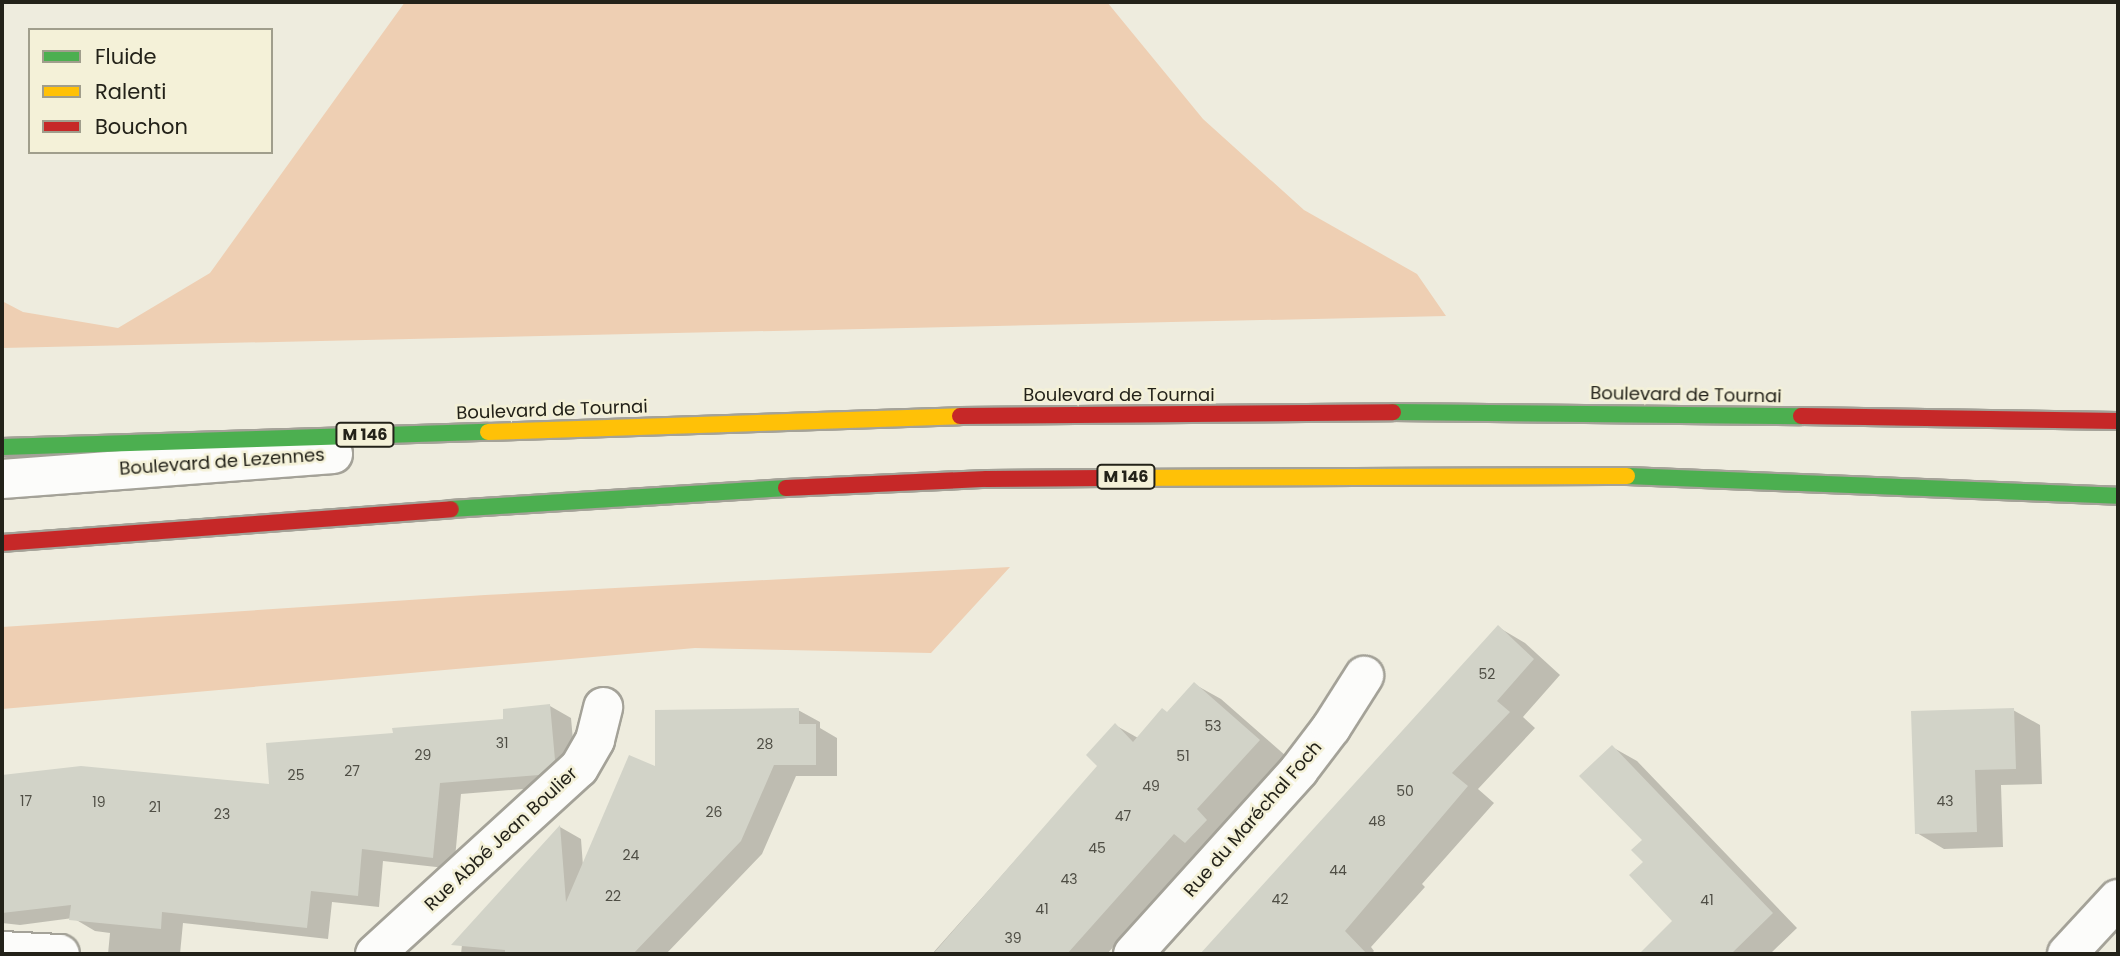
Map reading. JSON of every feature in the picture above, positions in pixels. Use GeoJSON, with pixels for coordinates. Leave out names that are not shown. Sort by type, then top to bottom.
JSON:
{"type":"FeatureCollection","features":[{"type":"Feature","properties":{"kind":"main road","name":"Boulevard de Tournai"},"geometry":{"type":"LineString","coordinates":[[121,442],[1038,414],[1466,411],[2118,421]]}},
{"type":"Feature","properties":{"kind":"main road","name":"Boulevard de Lezennes"},"geometry":{"type":"LineString","coordinates":[[2,447],[121,442]]}},
{"type":"Feature","properties":{"kind":"main road","name":"M 146"},"geometry":{"type":"LineString","coordinates":[[2,542],[624,496],[987,479],[1607,475],[2118,496]]}},
{"type":"Feature","properties":{"kind":"street","name":"Boulevard de Lezennes"},"geometry":{"type":"LineString","coordinates":[[2,479],[415,448],[610,427]]}},
{"type":"Feature","properties":{"kind":"street","name":"Rue du Maréchal Foch"},"geometry":{"type":"LineString","coordinates":[[1133,954],[1300,770],[1364,676]]}},
{"type":"Feature","properties":{"kind":"street","name":"Rue Abbé Jean Boulier"},"geometry":{"type":"LineString","coordinates":[[376,954],[579,768],[595,740],[603,707]]}},
{"type":"Feature","properties":{"kind":"street"},"geometry":{"type":"LineString","coordinates":[[2067,954],[2118,899]]}},
{"type":"Feature","properties":{"kind":"street"},"geometry":{"type":"LineString","coordinates":[[2,951],[61,954]]}},
{"type":"Feature","properties":{"kind":"shaded area"},"geometry":{"type":"Polygon","coordinates":[[[405,2],[1107,2],[1203,119],[1304,210],[1417,274],[1446,316],[2,348],[2,301],[23,312],[118,328],[210,273],[405,2]]]}},
{"type":"Feature","properties":{"kind":"shaded area"},"geometry":{"type":"Polygon","coordinates":[[[1010,567],[931,653],[695,648],[2,709],[2,627],[485,595],[1010,567]]]}},
{"type":"Feature","properties":{"kind":"building"},"geometry":{"type":"Polygon","coordinates":[[[1498,625],[1534,659],[1497,701],[1510,712],[1452,773],[1468,786],[1345,931],[1367,954],[1200,954],[1498,625]]]}},
{"type":"Feature","properties":{"kind":"building"},"geometry":{"type":"Polygon","coordinates":[[[1194,682],[1260,740],[1197,809],[1207,820],[1185,843],[1174,834],[1067,954],[933,954],[1097,766],[1086,755],[1115,723],[1133,742],[1162,708],[1167,712],[1194,682]]]}},
{"type":"Feature","properties":{"kind":"building"},"geometry":{"type":"Polygon","coordinates":[[[550,704],[555,760],[539,775],[440,783],[433,858],[362,849],[358,896],[311,891],[307,928],[162,912],[161,929],[69,920],[71,905],[2,913],[2,775],[81,766],[269,784],[266,743],[393,733],[392,728],[503,719],[503,709],[550,704]]]}},
{"type":"Feature","properties":{"kind":"building"},"geometry":{"type":"Polygon","coordinates":[[[799,708],[799,724],[816,724],[816,765],[774,765],[741,841],[633,954],[505,954],[505,950],[451,945],[560,825],[566,902],[629,755],[655,766],[655,710],[799,708]]]}},
{"type":"Feature","properties":{"kind":"building"},"geometry":{"type":"Polygon","coordinates":[[[2014,708],[2016,769],[1975,770],[1977,832],[1915,834],[1911,711],[2014,708]]]}},
{"type":"Feature","properties":{"kind":"building"},"geometry":{"type":"Polygon","coordinates":[[[1612,745],[1773,913],[1731,954],[1639,954],[1672,921],[1629,875],[1643,862],[1631,850],[1642,840],[1579,776],[1612,745]]]}},
{"type":"Feature","properties":{"kind":"traffic: fast"},"geometry":{"type":"LineString","coordinates":[[1393,412],[1801,416]]}},
{"type":"Feature","properties":{"kind":"traffic: fast"},"geometry":{"type":"LineString","coordinates":[[2,447],[488,432]]}},
{"type":"Feature","properties":{"kind":"traffic: fast"},"geometry":{"type":"LineString","coordinates":[[1627,476],[2118,496]]}},
{"type":"Feature","properties":{"kind":"traffic: fast"},"geometry":{"type":"LineString","coordinates":[[451,509],[786,488]]}},
{"type":"Feature","properties":{"kind":"traffic: slow"},"geometry":{"type":"LineString","coordinates":[[488,432],[960,416]]}},
{"type":"Feature","properties":{"kind":"traffic: slow"},"geometry":{"type":"LineString","coordinates":[[1104,478],[1627,476]]}},
{"type":"Feature","properties":{"kind":"traffic: jam"},"geometry":{"type":"LineString","coordinates":[[960,416],[1393,412]]}},
{"type":"Feature","properties":{"kind":"traffic: jam"},"geometry":{"type":"LineString","coordinates":[[1801,416],[2118,421]]}},
{"type":"Feature","properties":{"kind":"traffic: jam"},"geometry":{"type":"LineString","coordinates":[[786,488],[987,479],[1104,478]]}},
{"type":"Feature","properties":{"kind":"traffic: jam"},"geometry":{"type":"LineString","coordinates":[[2,543],[451,509]]}}]}
